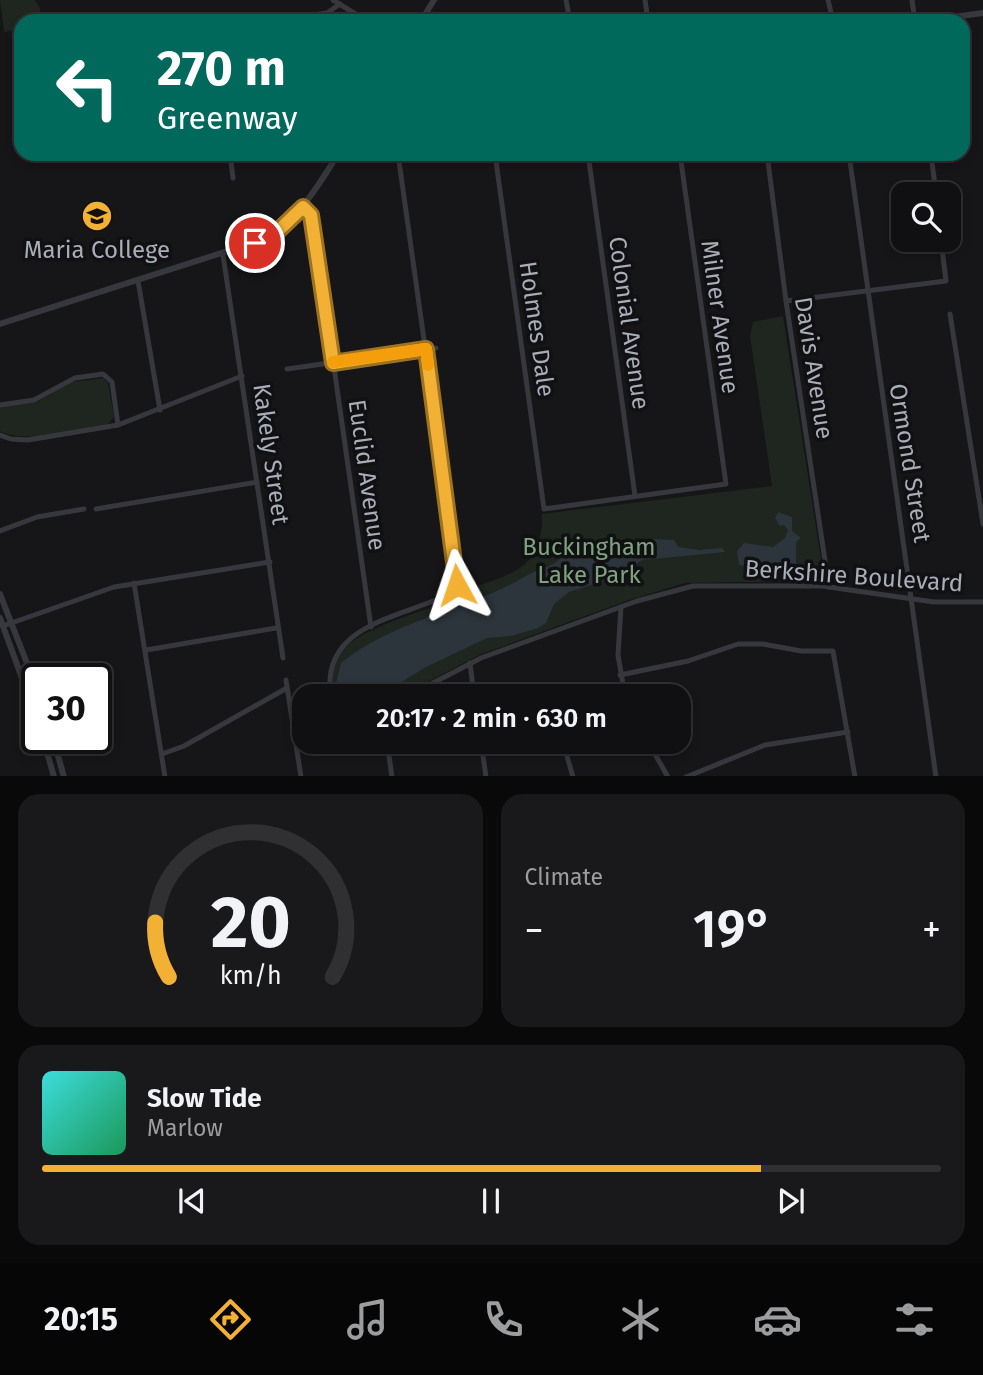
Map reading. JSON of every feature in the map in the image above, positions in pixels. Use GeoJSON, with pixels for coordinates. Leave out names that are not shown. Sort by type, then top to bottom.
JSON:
{"type":"FeatureCollection","features":[{"type":"Feature","properties":{"kind":"street"},"geometry":{"type":"LineString","coordinates":[[333,0],[356,14]]}},
{"type":"Feature","properties":{"kind":"street"},"geometry":{"type":"LineString","coordinates":[[320,14],[327,13],[340,4]]}},
{"type":"Feature","properties":{"kind":"street"},"geometry":{"type":"LineString","coordinates":[[231,161],[233,178]]}},
{"type":"Feature","properties":{"kind":"street"},"geometry":{"type":"LineString","coordinates":[[0,324],[223,255],[268,237],[303,207],[333,161]]}},
{"type":"Feature","properties":{"kind":"street"},"geometry":{"type":"LineString","coordinates":[[331,684],[330,670],[335,654],[348,640],[371,627],[442,598],[455,589],[458,579],[399,161]]}},
{"type":"Feature","properties":{"kind":"street","name":"Holmes Dale"},"geometry":{"type":"LineString","coordinates":[[496,161],[544,509],[635,496]]}},
{"type":"Feature","properties":{"kind":"street","name":"Colonial Avenue"},"geometry":{"type":"LineString","coordinates":[[589,161],[635,496]]}},
{"type":"Feature","properties":{"kind":"street","name":"Milner Avenue"},"geometry":{"type":"LineString","coordinates":[[635,496],[726,484],[682,161]]}},
{"type":"Feature","properties":{"kind":"street","name":"Davis Avenue"},"geometry":{"type":"LineString","coordinates":[[768,161],[829,587]]}},
{"type":"Feature","properties":{"kind":"street","name":"Ormond Street"},"geometry":{"type":"LineString","coordinates":[[850,161],[936,776]]}},
{"type":"Feature","properties":{"kind":"street"},"geometry":{"type":"LineString","coordinates":[[932,161],[934,182]]}},
{"type":"Feature","properties":{"kind":"street","name":"Euclid Avenue"},"geometry":{"type":"LineString","coordinates":[[303,207],[313,220],[371,627]]}},
{"type":"Feature","properties":{"kind":"street"},"geometry":{"type":"LineString","coordinates":[[786,300],[946,281],[942,252]]}},
{"type":"Feature","properties":{"kind":"street","name":"Kakely Street"},"geometry":{"type":"LineString","coordinates":[[223,255],[270,562],[276,628],[283,658]]}},
{"type":"Feature","properties":{"kind":"street"},"geometry":{"type":"LineString","coordinates":[[138,281],[160,410]]}},
{"type":"Feature","properties":{"kind":"street"},"geometry":{"type":"LineString","coordinates":[[950,314],[983,524]]}},
{"type":"Feature","properties":{"kind":"street"},"geometry":{"type":"LineString","coordinates":[[287,369],[436,348]]}},
{"type":"Feature","properties":{"kind":"street"},"geometry":{"type":"LineString","coordinates":[[0,405],[34,400],[73,379],[104,374],[112,383],[118,425]]}},
{"type":"Feature","properties":{"kind":"street"},"geometry":{"type":"LineString","coordinates":[[0,435],[28,440],[118,425],[242,376]]}},
{"type":"Feature","properties":{"kind":"street"},"geometry":{"type":"LineString","coordinates":[[96,509],[257,482]]}},
{"type":"Feature","properties":{"kind":"street"},"geometry":{"type":"LineString","coordinates":[[0,531],[44,515],[84,509]]}},
{"type":"Feature","properties":{"kind":"street"},"geometry":{"type":"LineString","coordinates":[[3,626],[98,591],[270,562]]}},
{"type":"Feature","properties":{"kind":"street"},"geometry":{"type":"LineString","coordinates":[[134,583],[165,776]]}},
{"type":"Feature","properties":{"kind":"street","name":"Berkshire Boulevard"},"geometry":{"type":"LineString","coordinates":[[431,684],[470,663],[621,607],[673,590],[702,585],[829,587],[944,603],[983,601]]}},
{"type":"Feature","properties":{"kind":"street"},"geometry":{"type":"LineString","coordinates":[[0,594],[27,663]]}},
{"type":"Feature","properties":{"kind":"street"},"geometry":{"type":"LineString","coordinates":[[621,607],[618,646],[622,684]]}},
{"type":"Feature","properties":{"kind":"street"},"geometry":{"type":"LineString","coordinates":[[0,618],[21,673]]}},
{"type":"Feature","properties":{"kind":"street"},"geometry":{"type":"LineString","coordinates":[[146,650],[276,628]]}},
{"type":"Feature","properties":{"kind":"street"},"geometry":{"type":"LineString","coordinates":[[620,675],[688,662],[738,644],[763,644],[796,651],[831,650],[835,654],[855,776]]}},
{"type":"Feature","properties":{"kind":"street"},"geometry":{"type":"LineString","coordinates":[[470,663],[473,684]]}},
{"type":"Feature","properties":{"kind":"street"},"geometry":{"type":"LineString","coordinates":[[286,680],[301,776]]}},
{"type":"Feature","properties":{"kind":"street"},"geometry":{"type":"LineString","coordinates":[[162,754],[184,746],[287,688]]}},
{"type":"Feature","properties":{"kind":"street"},"geometry":{"type":"LineString","coordinates":[[686,776],[765,745],[848,732]]}},
{"type":"Feature","properties":{"kind":"street"},"geometry":{"type":"LineString","coordinates":[[48,754],[54,776]]}},
{"type":"Feature","properties":{"kind":"street"},"geometry":{"type":"LineString","coordinates":[[58,754],[64,776]]}},
{"type":"Feature","properties":{"kind":"street"},"geometry":{"type":"LineString","coordinates":[[389,754],[392,776]]}},
{"type":"Feature","properties":{"kind":"street"},"geometry":{"type":"LineString","coordinates":[[483,754],[486,776]]}},
{"type":"Feature","properties":{"kind":"street"},"geometry":{"type":"LineString","coordinates":[[566,754],[572,776]]}},
{"type":"Feature","properties":{"kind":"street"},"geometry":{"type":"LineString","coordinates":[[655,754],[668,776]]}},
{"type":"Feature","properties":{"kind":"green space"},"geometry":{"type":"Polygon","coordinates":[[[0,0],[35,0],[40,14],[14,14],[14,30],[4,32],[0,0]]]}},
{"type":"Feature","properties":{"kind":"green space","name":"Buckingham Lake Park"},"geometry":{"type":"Polygon","coordinates":[[[783,316],[823,572],[821,581],[685,583],[629,600],[479,655],[424,684],[333,684],[336,659],[343,649],[355,640],[445,602],[464,588],[481,585],[520,568],[528,561],[539,542],[542,514],[772,486],[750,336],[753,322],[783,316]]]}},
{"type":"Feature","properties":{"kind":"green space"},"geometry":{"type":"Polygon","coordinates":[[[103,378],[108,383],[114,417],[108,424],[69,433],[37,436],[9,435],[0,431],[0,407],[37,402],[73,382],[103,378]]]}},
{"type":"Feature","properties":{"kind":"shaded area"},"geometry":{"type":"Polygon","coordinates":[[[778,512],[792,517],[792,531],[801,538],[796,542],[796,566],[782,572],[739,565],[737,551],[744,543],[773,547],[785,538],[788,530],[784,525],[780,526],[775,518],[778,512]]]}},
{"type":"Feature","properties":{"kind":"shaded area"},"geometry":{"type":"Polygon","coordinates":[[[651,539],[674,540],[678,547],[699,550],[722,548],[725,552],[642,560],[620,576],[569,592],[554,604],[546,623],[538,628],[511,636],[487,638],[426,667],[398,684],[336,684],[341,663],[362,648],[408,625],[503,588],[553,564],[566,551],[602,548],[625,541],[642,546],[651,539]]]}},
{"type":"Feature","properties":{"kind":"slow traffic"},"geometry":{"type":"LineString","coordinates":[[333,362],[426,349],[428,365]]}},
{"type":"Feature","properties":{"kind":"place","name":"Maria College"},"geometry":{"type":"Point","coordinates":[97,216]}},
{"type":"Feature","properties":{"kind":"route"},"geometry":{"type":"LineString","coordinates":[[255,243],[278,231],[303,207],[313,218],[333,363],[426,349],[457,585]]}}]}
